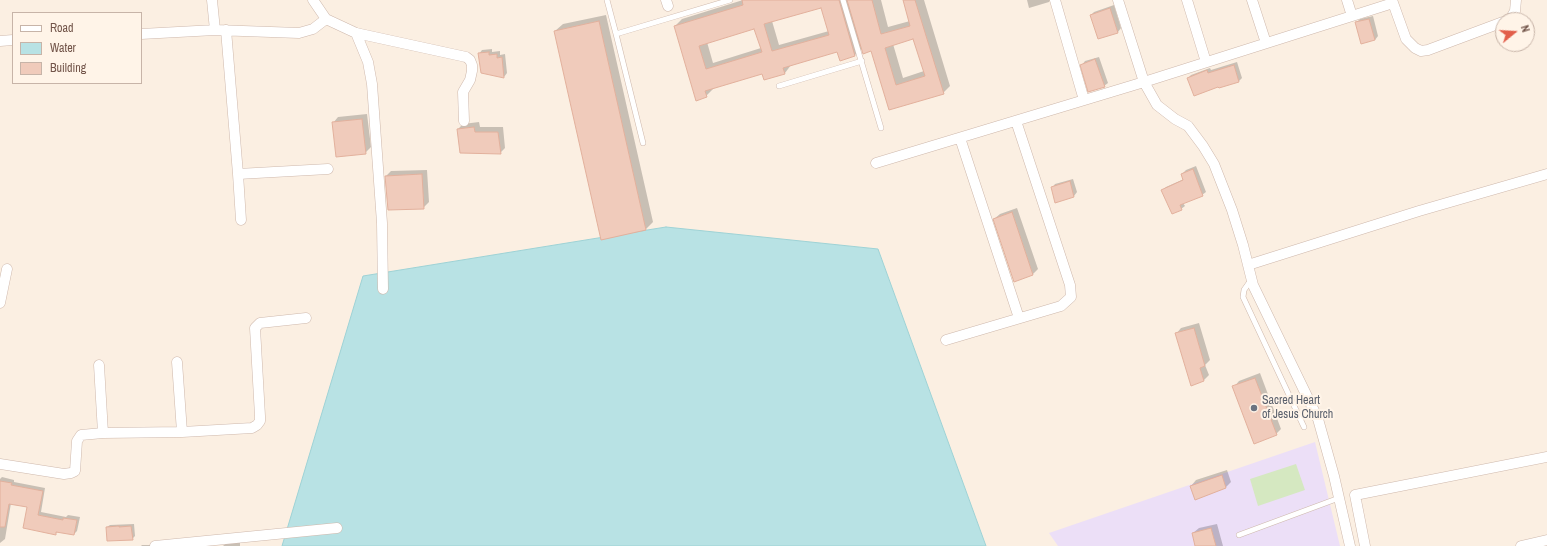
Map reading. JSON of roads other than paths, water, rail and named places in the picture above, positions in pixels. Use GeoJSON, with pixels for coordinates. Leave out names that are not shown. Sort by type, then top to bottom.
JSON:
{"type":"FeatureCollection","features":[{"type":"Feature","properties":{"kind":"street"},"geometry":{"type":"LineString","coordinates":[[212,0],[215,30]]}},
{"type":"Feature","properties":{"kind":"street"},"geometry":{"type":"LineString","coordinates":[[313,0],[326,19],[356,33],[466,57],[470,60],[472,64],[472,71],[470,80],[463,92],[464,121]]}},
{"type":"Feature","properties":{"kind":"street"},"geometry":{"type":"LineString","coordinates":[[1055,0],[1084,100]]}},
{"type":"Feature","properties":{"kind":"street"},"geometry":{"type":"LineString","coordinates":[[1118,0],[1144,82],[1157,105],[1188,126],[1203,146],[1216,171],[1232,210],[1243,245],[1250,280],[1318,420],[1326,445],[1350,546]]}},
{"type":"Feature","properties":{"kind":"street"},"geometry":{"type":"LineString","coordinates":[[1187,0],[1206,62]]}},
{"type":"Feature","properties":{"kind":"street"},"geometry":{"type":"LineString","coordinates":[[1252,0],[1266,43]]}},
{"type":"Feature","properties":{"kind":"street"},"geometry":{"type":"LineString","coordinates":[[1347,0],[1352,16]]}},
{"type":"Feature","properties":{"kind":"street"},"geometry":{"type":"LineString","coordinates":[[1514,12],[1519,1]]}},
{"type":"Feature","properties":{"kind":"street"},"geometry":{"type":"LineString","coordinates":[[876,163],[1144,82],[1392,2],[1406,39],[1415,48],[1421,51],[1428,50],[1495,25]]}},
{"type":"Feature","properties":{"kind":"street"},"geometry":{"type":"LineString","coordinates":[[142,34],[215,30],[299,33],[313,29],[326,19]]}},
{"type":"Feature","properties":{"kind":"street"},"geometry":{"type":"LineString","coordinates":[[226,30],[241,220]]}},
{"type":"Feature","properties":{"kind":"street"},"geometry":{"type":"LineString","coordinates":[[356,33],[368,62],[372,84],[382,223],[383,289]]}},
{"type":"Feature","properties":{"kind":"street"},"geometry":{"type":"LineString","coordinates":[[0,41],[12,40]]}},
{"type":"Feature","properties":{"kind":"street"},"geometry":{"type":"LineString","coordinates":[[946,340],[1062,306],[1071,297],[1070,285],[1016,121]]}},
{"type":"Feature","properties":{"kind":"street"},"geometry":{"type":"LineString","coordinates":[[960,138],[1019,318]]}},
{"type":"Feature","properties":{"kind":"street"},"geometry":{"type":"LineString","coordinates":[[238,174],[328,169]]}},
{"type":"Feature","properties":{"kind":"street"},"geometry":{"type":"LineString","coordinates":[[1248,265],[1419,211],[1547,174]]}},
{"type":"Feature","properties":{"kind":"street"},"geometry":{"type":"LineString","coordinates":[[0,303],[7,269]]}},
{"type":"Feature","properties":{"kind":"street"},"geometry":{"type":"LineString","coordinates":[[0,464],[71,474],[75,471],[76,465],[76,441],[81,435],[246,429],[257,425],[260,421],[260,416],[255,328],[260,323],[306,318]]}},
{"type":"Feature","properties":{"kind":"street"},"geometry":{"type":"LineString","coordinates":[[177,362],[182,432]]}},
{"type":"Feature","properties":{"kind":"street"},"geometry":{"type":"LineString","coordinates":[[99,365],[103,433]]}},
{"type":"Feature","properties":{"kind":"street"},"geometry":{"type":"LineString","coordinates":[[1365,546],[1355,495],[1547,457]]}},
{"type":"Feature","properties":{"kind":"street"},"geometry":{"type":"LineString","coordinates":[[1340,502],[1356,503]]}},
{"type":"Feature","properties":{"kind":"street"},"geometry":{"type":"LineString","coordinates":[[154,546],[337,528]]}},
{"type":"Feature","properties":{"kind":"street"},"geometry":{"type":"LineString","coordinates":[[1521,546],[1547,540]]}},
{"type":"Feature","properties":{"kind":"lane"},"geometry":{"type":"LineString","coordinates":[[607,0],[643,143]]}},
{"type":"Feature","properties":{"kind":"lane"},"geometry":{"type":"LineString","coordinates":[[616,34],[730,0]]}},
{"type":"Feature","properties":{"kind":"lane"},"geometry":{"type":"LineString","coordinates":[[843,0],[881,128]]}},
{"type":"Feature","properties":{"kind":"lane"},"geometry":{"type":"LineString","coordinates":[[779,86],[862,61]]}},
{"type":"Feature","properties":{"kind":"lane"},"geometry":{"type":"LineString","coordinates":[[1250,280],[1244,290],[1243,297],[1304,427]]}},
{"type":"Feature","properties":{"kind":"lane"},"geometry":{"type":"LineString","coordinates":[[1239,535],[1340,502]]}},
{"type":"Feature","properties":{"kind":"water"},"geometry":{"type":"Polygon","coordinates":[[[666,227],[878,249],[986,546],[282,546],[363,276],[666,227]]]}},
{"type":"Feature","properties":{"kind":"place","name":"Sacred Heart of Jesus Church"},"geometry":{"type":"Point","coordinates":[1254,408]}}]}
